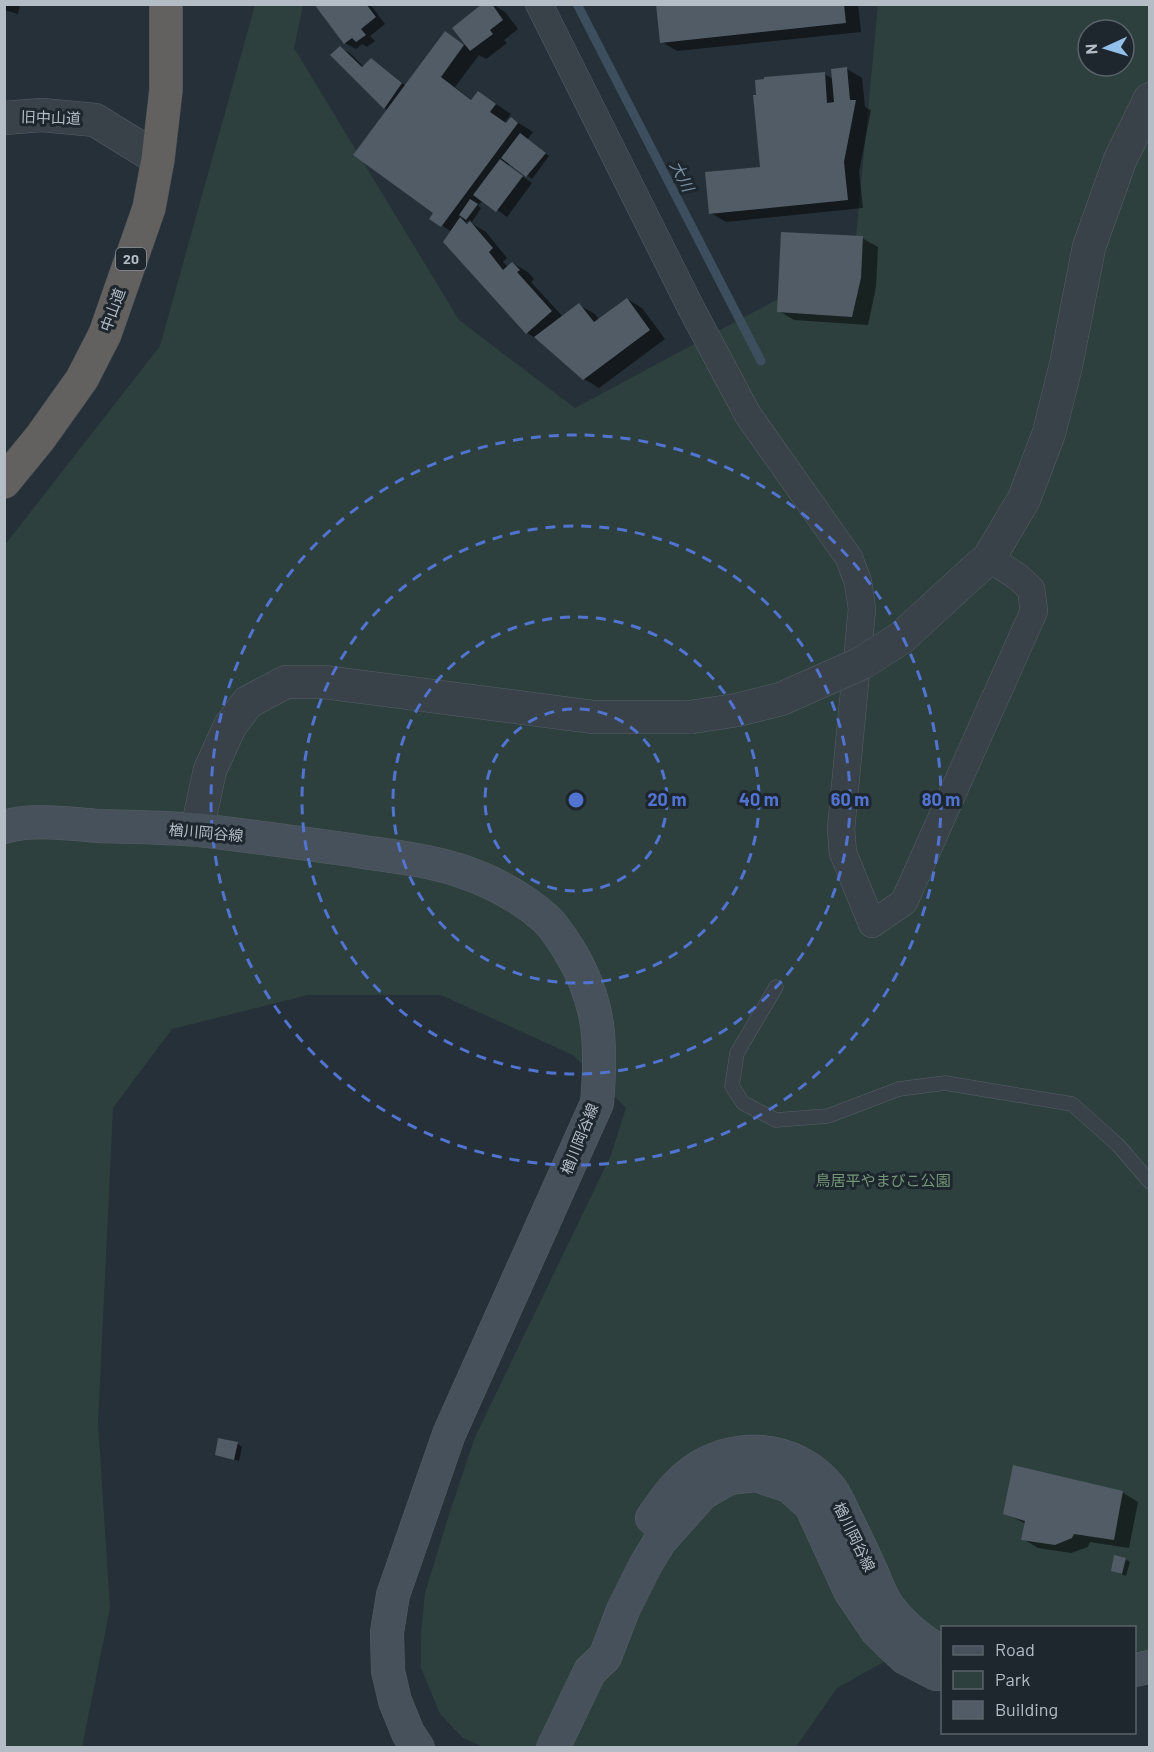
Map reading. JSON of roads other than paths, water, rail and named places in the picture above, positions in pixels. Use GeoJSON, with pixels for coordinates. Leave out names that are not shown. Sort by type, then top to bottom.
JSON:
{"type":"FeatureCollection","features":[{"type":"Feature","properties":{"kind":"highway","name":"中山道"},"geometry":{"type":"LineString","coordinates":[[4,482],[40,438],[82,379],[105,334],[149,208],[158,159],[166,90],[166,4]]}},
{"type":"Feature","properties":{"kind":"main road","name":"楢川岡谷線"},"geometry":{"type":"LineString","coordinates":[[4,827],[15,823],[197,830],[430,862],[487,881],[529,906],[546,919],[560,935],[583,972],[596,1013],[600,1060],[597,1103],[449,1434],[393,1595],[387,1632],[388,1671],[395,1701],[408,1733],[417,1747]]}},
{"type":"Feature","properties":{"kind":"main road","name":"楢川岡谷線"},"geometry":{"type":"LineString","coordinates":[[590,1671],[586,1652],[627,1555],[666,1499],[687,1476],[710,1461],[753,1450],[775,1454],[796,1462],[813,1471],[831,1489],[858,1541],[886,1605],[900,1621],[941,1652]]}},
{"type":"Feature","properties":{"kind":"main road","name":"楢川岡谷線"},"geometry":{"type":"LineString","coordinates":[[553,1748],[590,1671],[604,1657],[623,1610],[660,1541],[703,1493],[729,1478],[756,1475],[789,1486],[811,1506],[850,1591],[878,1631],[905,1658],[936,1674],[941,1674]]}},
{"type":"Feature","properties":{"kind":"street"},"geometry":{"type":"LineString","coordinates":[[539,4],[748,415],[849,558],[858,582],[862,609],[841,829],[843,853],[872,924],[904,902],[1034,611],[1031,589],[1018,577],[982,565]]}},
{"type":"Feature","properties":{"kind":"street"},"geometry":{"type":"LineString","coordinates":[[197,830],[210,770],[230,726],[248,702],[285,682],[324,682],[593,717],[691,717],[737,710],[781,699],[862,663],[901,638],[982,565],[1024,499],[1049,433],[1066,365],[1089,247],[1120,160],[1149,99]]}},
{"type":"Feature","properties":{"kind":"street","name":"旧中山道"},"geometry":{"type":"LineString","coordinates":[[4,117],[42,115],[95,120],[158,159]]}},
{"type":"Feature","properties":{"kind":"lane"},"geometry":{"type":"LineString","coordinates":[[776,987],[737,1053],[732,1086],[743,1103],[776,1120],[828,1116],[899,1089],[945,1083],[1072,1104],[1118,1145],[1149,1182]]}},
{"type":"Feature","properties":{"kind":"waterway","name":"大川"},"geometry":{"type":"LineString","coordinates":[[577,4],[761,361]]}},
{"type":"Feature","properties":{"kind":"park label","name":"鳥居平やまびこ公園"},"geometry":{"type":"Point","coordinates":[883,1181]}}]}
